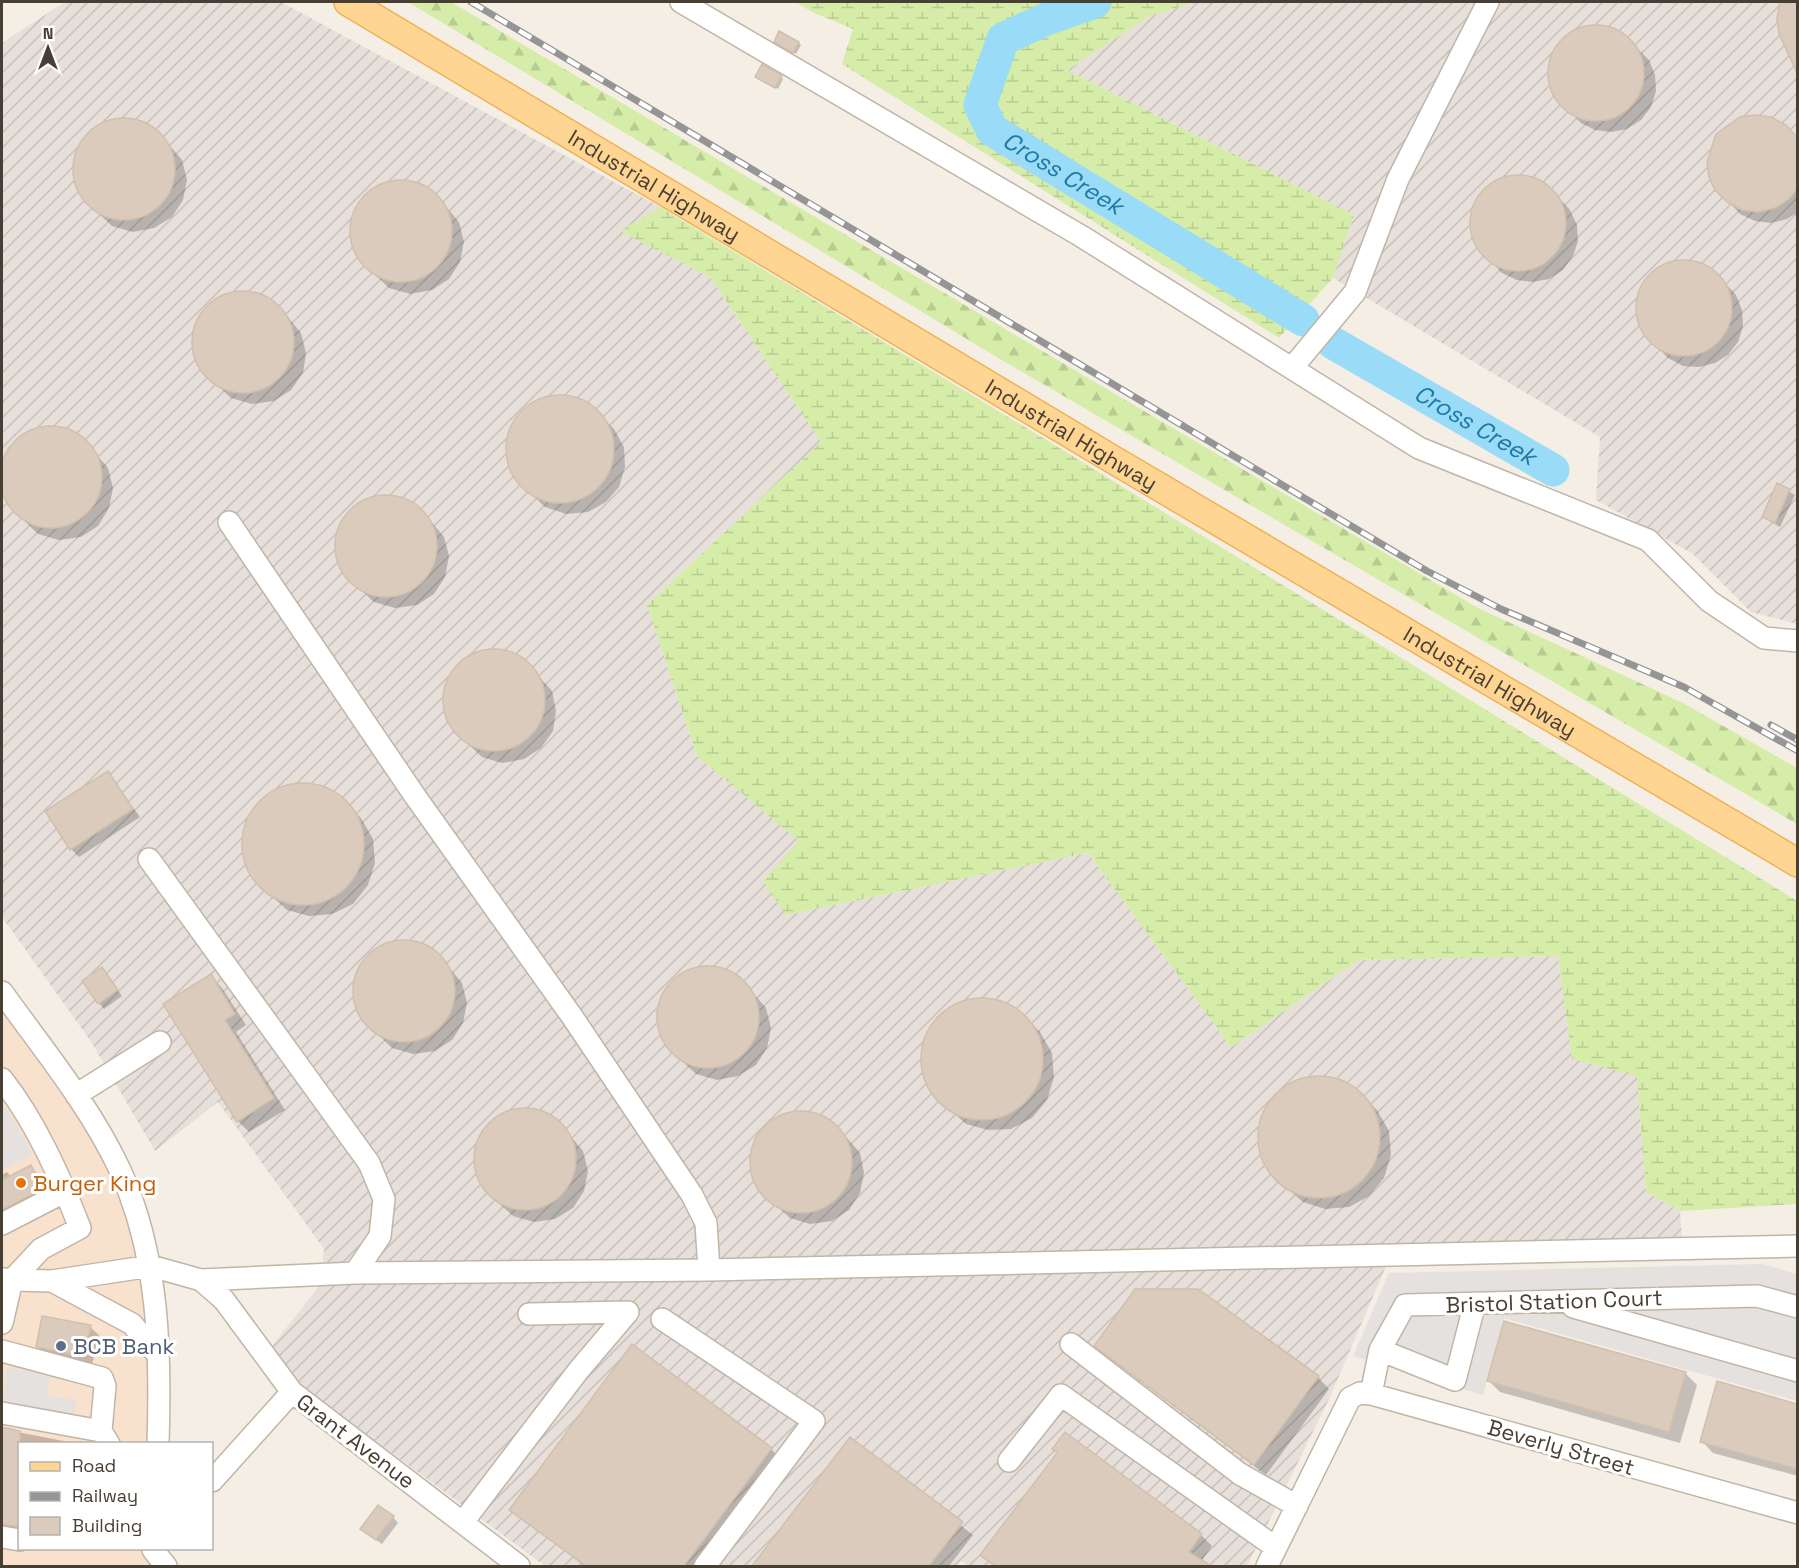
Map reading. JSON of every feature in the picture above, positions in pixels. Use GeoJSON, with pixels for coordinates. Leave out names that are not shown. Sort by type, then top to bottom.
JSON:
{"type":"FeatureCollection","features":[{"type":"Feature","properties":{"kind":"main road","name":"Industrial Highway"},"geometry":{"type":"LineString","coordinates":[[348,2],[1112,459],[1797,863]]}},
{"type":"Feature","properties":{"kind":"street"},"geometry":{"type":"LineString","coordinates":[[681,2],[1080,236],[1419,448],[1648,540],[1709,602],[1764,638],[1797,641]]}},
{"type":"Feature","properties":{"kind":"street"},"geometry":{"type":"LineString","coordinates":[[1292,368],[1355,292],[1398,179],[1488,2]]}},
{"type":"Feature","properties":{"kind":"street"},"geometry":{"type":"LineString","coordinates":[[229,522],[692,1195],[706,1223],[709,1270]]}},
{"type":"Feature","properties":{"kind":"street"},"geometry":{"type":"LineString","coordinates":[[148,860],[369,1163],[384,1199],[380,1236],[355,1274]]}},
{"type":"Feature","properties":{"kind":"street"},"geometry":{"type":"LineString","coordinates":[[2,992],[76,1095],[122,1176],[151,1266],[158,1355],[158,1442]]}},
{"type":"Feature","properties":{"kind":"street"},"geometry":{"type":"LineString","coordinates":[[76,1095],[160,1042]]}},
{"type":"Feature","properties":{"kind":"street"},"geometry":{"type":"LineString","coordinates":[[2,1079],[32,1125],[66,1191],[80,1228],[41,1249],[7,1279],[2,1323]]}},
{"type":"Feature","properties":{"kind":"street"},"geometry":{"type":"LineString","coordinates":[[2,1224],[66,1191]]}},
{"type":"Feature","properties":{"kind":"street"},"geometry":{"type":"LineString","coordinates":[[201,1280],[355,1274],[709,1270],[1797,1246]]}},
{"type":"Feature","properties":{"kind":"street"},"geometry":{"type":"LineString","coordinates":[[7,1279],[52,1281],[151,1266]]}},
{"type":"Feature","properties":{"kind":"street","name":"Grant Avenue"},"geometry":{"type":"LineString","coordinates":[[151,1266],[201,1280],[224,1300],[292,1392],[519,1566]]}},
{"type":"Feature","properties":{"kind":"street"},"geometry":{"type":"LineString","coordinates":[[52,1281],[132,1324],[158,1355]]}},
{"type":"Feature","properties":{"kind":"street","name":"Bristol Station Court"},"geometry":{"type":"LineString","coordinates":[[1371,1394],[1379,1354],[1405,1305],[1757,1296],[1797,1307]]}},
{"type":"Feature","properties":{"kind":"street"},"geometry":{"type":"LineString","coordinates":[[1552,1301],[1797,1371]]}},
{"type":"Feature","properties":{"kind":"street"},"geometry":{"type":"LineString","coordinates":[[1379,1354],[1455,1380],[1475,1303]]}},
{"type":"Feature","properties":{"kind":"street"},"geometry":{"type":"LineString","coordinates":[[463,1522],[578,1371],[628,1312],[529,1314]]}},
{"type":"Feature","properties":{"kind":"street"},"geometry":{"type":"LineString","coordinates":[[662,1319],[814,1421],[705,1566]]}},
{"type":"Feature","properties":{"kind":"street"},"geometry":{"type":"LineString","coordinates":[[1071,1344],[1240,1474],[1297,1506]]}},
{"type":"Feature","properties":{"kind":"street"},"geometry":{"type":"LineString","coordinates":[[2,1351],[102,1378],[105,1386],[105,1437],[2,1413]]}},
{"type":"Feature","properties":{"kind":"street"},"geometry":{"type":"LineString","coordinates":[[213,1480],[292,1392]]}},
{"type":"Feature","properties":{"kind":"street"},"geometry":{"type":"LineString","coordinates":[[1009,1461],[1062,1395],[1271,1557],[1350,1398],[1360,1393],[1371,1394]]}},
{"type":"Feature","properties":{"kind":"street","name":"Beverly Street"},"geometry":{"type":"LineString","coordinates":[[1371,1394],[1797,1513]]}},
{"type":"Feature","properties":{"kind":"street"},"geometry":{"type":"LineString","coordinates":[[2,1537],[18,1540]]}},
{"type":"Feature","properties":{"kind":"street"},"geometry":{"type":"LineString","coordinates":[[153,1553],[166,1566]]}},
{"type":"Feature","properties":{"kind":"shaded area"},"geometry":{"type":"Polygon","coordinates":[[[65,2],[281,2],[660,207],[621,231],[710,277],[821,442],[647,605],[697,756],[800,841],[786,915],[1088,853],[1231,1047],[1359,960],[1558,956],[1572,1058],[1637,1075],[1646,1192],[1680,1211],[1683,1254],[1390,1257],[1330,1397],[1247,1566],[969,1566],[961,1561],[957,1566],[545,1566],[297,1383],[272,1346],[321,1284],[324,1249],[218,1102],[155,1151],[92,1043],[2,917],[2,43],[65,2]]]}},
{"type":"Feature","properties":{"kind":"shaded area"},"geometry":{"type":"Polygon","coordinates":[[[1195,2],[1797,2],[1797,624],[1751,612],[1693,554],[1596,500],[1600,437],[1333,278],[1354,215],[1067,70],[1150,16],[1195,2]]]}},
{"type":"Feature","properties":{"kind":"shaded area"},"geometry":{"type":"Polygon","coordinates":[[[2,992],[82,1104],[151,1266],[158,1442],[18,1442],[18,1550],[153,1550],[152,1566],[2,1566],[2,992]]]}},
{"type":"Feature","properties":{"kind":"shaded area"},"geometry":{"type":"Polygon","coordinates":[[[2,1101],[33,1154],[2,1170],[2,1101]]]}},
{"type":"Feature","properties":{"kind":"shaded area"},"geometry":{"type":"Polygon","coordinates":[[[1763,1264],[1797,1274],[1797,1401],[1504,1318],[1483,1395],[1353,1356],[1389,1273],[1763,1264]]]}},
{"type":"Feature","properties":{"kind":"shaded area"},"geometry":{"type":"Polygon","coordinates":[[[8,1367],[50,1376],[47,1396],[77,1400],[73,1419],[2,1405],[8,1367]]]}},
{"type":"Feature","properties":{"kind":"green space"},"geometry":{"type":"Polygon","coordinates":[[[408,2],[451,2],[1478,608],[1681,702],[1797,768],[1797,824],[995,356],[408,2]]]}},
{"type":"Feature","properties":{"kind":"green space"},"geometry":{"type":"Polygon","coordinates":[[[796,2],[1195,2],[1150,16],[1067,70],[1354,215],[1333,278],[1279,338],[842,64],[853,29],[812,12],[796,2]]]}},
{"type":"Feature","properties":{"kind":"green space"},"geometry":{"type":"Polygon","coordinates":[[[660,207],[1048,441],[1797,901],[1797,1204],[1680,1211],[1646,1192],[1637,1076],[1572,1059],[1558,956],[1359,960],[1231,1047],[1088,853],[786,915],[763,881],[799,841],[697,756],[647,605],[821,442],[710,277],[620,231],[660,207]]]}},
{"type":"Feature","properties":{"kind":"building"},"geometry":{"type":"Polygon","coordinates":[[[1780,2],[1797,2],[1797,73],[1779,34],[1777,19],[1780,2]]]}},
{"type":"Feature","properties":{"kind":"building"},"geometry":{"type":"Polygon","coordinates":[[[1596,25],[1615,28],[1630,39],[1641,54],[1644,73],[1641,92],[1630,107],[1615,118],[1596,121],[1577,118],[1562,107],[1551,92],[1548,73],[1551,54],[1562,39],[1577,28],[1596,25]]]}},
{"type":"Feature","properties":{"kind":"building"},"geometry":{"type":"Polygon","coordinates":[[[779,31],[799,42],[793,53],[774,42],[779,31]]]}},
{"type":"Feature","properties":{"kind":"building"},"geometry":{"type":"Polygon","coordinates":[[[762,64],[782,76],[775,88],[755,77],[762,64]]]}},
{"type":"Feature","properties":{"kind":"building"},"geometry":{"type":"Polygon","coordinates":[[[1755,115],[1771,117],[1786,125],[1797,137],[1797,189],[1789,199],[1775,208],[1759,212],[1742,210],[1727,202],[1715,190],[1709,177],[1707,162],[1716,134],[1740,117],[1755,115]]]}},
{"type":"Feature","properties":{"kind":"building"},"geometry":{"type":"Polygon","coordinates":[[[124,118],[144,122],[160,133],[171,149],[175,169],[171,189],[160,205],[144,216],[124,220],[104,216],[88,205],[77,189],[73,169],[77,149],[88,133],[104,122],[124,118]]]}},
{"type":"Feature","properties":{"kind":"building"},"geometry":{"type":"Polygon","coordinates":[[[1509,175],[1527,175],[1545,183],[1558,196],[1566,214],[1563,242],[1545,263],[1527,271],[1509,271],[1491,263],[1478,250],[1470,232],[1470,214],[1478,196],[1491,183],[1509,175]]]}},
{"type":"Feature","properties":{"kind":"building"},"geometry":{"type":"Polygon","coordinates":[[[401,180],[421,184],[437,195],[448,211],[452,231],[448,251],[437,267],[421,278],[401,282],[381,278],[365,267],[354,251],[350,231],[354,211],[365,195],[381,184],[401,180]]]}},
{"type":"Feature","properties":{"kind":"building"},"geometry":{"type":"Polygon","coordinates":[[[1675,260],[1693,260],[1711,268],[1724,281],[1732,299],[1729,327],[1711,348],[1693,356],[1675,356],[1657,348],[1644,335],[1636,317],[1636,299],[1644,281],[1657,268],[1675,260]]]}},
{"type":"Feature","properties":{"kind":"building"},"geometry":{"type":"Polygon","coordinates":[[[243,291],[263,295],[279,306],[290,322],[294,342],[290,362],[279,378],[263,389],[243,393],[223,389],[207,378],[196,362],[192,342],[196,322],[207,306],[223,295],[243,291]]]}},
{"type":"Feature","properties":{"kind":"building"},"geometry":{"type":"Polygon","coordinates":[[[560,395],[581,399],[598,411],[610,428],[614,449],[610,470],[598,487],[581,499],[560,503],[539,499],[522,487],[510,470],[506,449],[510,428],[522,411],[539,399],[560,395]]]}},
{"type":"Feature","properties":{"kind":"building"},"geometry":{"type":"Polygon","coordinates":[[[51,426],[71,430],[87,441],[98,457],[102,477],[98,497],[87,513],[71,524],[51,528],[31,524],[15,513],[4,497],[0,477],[4,457],[15,441],[31,430],[51,426]]]}},
{"type":"Feature","properties":{"kind":"building"},"geometry":{"type":"Polygon","coordinates":[[[1777,483],[1790,489],[1775,523],[1762,517],[1777,483]]]}},
{"type":"Feature","properties":{"kind":"building"},"geometry":{"type":"Polygon","coordinates":[[[386,495],[406,499],[422,510],[433,526],[437,546],[433,566],[422,582],[406,593],[386,597],[366,593],[350,582],[339,566],[335,546],[339,526],[350,510],[366,499],[386,495]]]}},
{"type":"Feature","properties":{"kind":"building"},"geometry":{"type":"Polygon","coordinates":[[[494,649],[514,653],[530,664],[541,680],[545,700],[541,720],[530,736],[514,747],[494,751],[474,747],[458,736],[447,720],[443,700],[447,680],[458,664],[474,653],[494,649]]]}},
{"type":"Feature","properties":{"kind":"building"},"geometry":{"type":"Polygon","coordinates":[[[108,771],[133,809],[70,850],[45,811],[108,771]]]}},
{"type":"Feature","properties":{"kind":"building"},"geometry":{"type":"Polygon","coordinates":[[[303,783],[326,788],[337,793],[346,801],[354,810],[359,821],[364,844],[359,867],[354,878],[346,887],[337,895],[326,900],[303,905],[280,900],[269,895],[260,887],[252,878],[247,867],[242,844],[247,821],[252,810],[260,801],[269,793],[280,788],[303,783]]]}},
{"type":"Feature","properties":{"kind":"building"},"geometry":{"type":"Polygon","coordinates":[[[404,940],[424,944],[440,955],[451,971],[455,991],[451,1011],[440,1027],[424,1038],[404,1042],[384,1038],[368,1027],[357,1011],[353,991],[357,971],[368,955],[384,944],[404,940]]]}},
{"type":"Feature","properties":{"kind":"building"},"geometry":{"type":"Polygon","coordinates":[[[708,966],[728,970],[744,981],[755,997],[759,1017],[755,1037],[744,1053],[728,1064],[708,1068],[688,1064],[672,1053],[661,1037],[657,1017],[661,997],[672,981],[688,970],[708,966]]]}},
{"type":"Feature","properties":{"kind":"building"},"geometry":{"type":"Polygon","coordinates":[[[102,967],[118,990],[98,1004],[82,981],[102,967]]]}},
{"type":"Feature","properties":{"kind":"building"},"geometry":{"type":"Polygon","coordinates":[[[211,974],[235,1014],[225,1020],[274,1098],[237,1122],[163,1004],[211,974]]]}},
{"type":"Feature","properties":{"kind":"building"},"geometry":{"type":"Polygon","coordinates":[[[982,998],[1005,1003],[1016,1008],[1025,1016],[1033,1025],[1038,1036],[1043,1059],[1038,1082],[1033,1093],[1025,1102],[1016,1110],[1005,1115],[982,1120],[959,1115],[948,1110],[939,1102],[931,1093],[926,1082],[921,1059],[926,1036],[931,1025],[939,1016],[948,1008],[959,1003],[982,998]]]}},
{"type":"Feature","properties":{"kind":"building"},"geometry":{"type":"Polygon","coordinates":[[[1319,1076],[1342,1081],[1362,1094],[1375,1114],[1380,1137],[1375,1160],[1362,1180],[1342,1193],[1319,1198],[1296,1193],[1276,1180],[1263,1160],[1258,1137],[1263,1114],[1276,1094],[1296,1081],[1319,1076]]]}},
{"type":"Feature","properties":{"kind":"building"},"geometry":{"type":"Polygon","coordinates":[[[525,1108],[545,1112],[561,1123],[572,1139],[576,1159],[572,1179],[561,1195],[545,1206],[525,1210],[505,1206],[489,1195],[478,1179],[474,1159],[478,1139],[489,1123],[505,1112],[525,1108]]]}},
{"type":"Feature","properties":{"kind":"building"},"geometry":{"type":"Polygon","coordinates":[[[801,1111],[821,1115],[837,1126],[848,1142],[852,1162],[848,1182],[837,1198],[821,1209],[801,1213],[781,1209],[765,1198],[754,1182],[750,1162],[754,1142],[765,1126],[781,1115],[801,1111]]]}},
{"type":"Feature","properties":{"kind":"building","name":"Burger King"},"geometry":{"type":"Polygon","coordinates":[[[31,1165],[43,1189],[2,1210],[2,1180],[31,1165]]]}},
{"type":"Feature","properties":{"kind":"building"},"geometry":{"type":"Polygon","coordinates":[[[1135,1289],[1198,1289],[1319,1376],[1254,1465],[1094,1346],[1135,1289]]]}},
{"type":"Feature","properties":{"kind":"building","name":"BCB Bank"},"geometry":{"type":"Polygon","coordinates":[[[42,1316],[91,1325],[84,1357],[36,1347],[42,1316]]]}},
{"type":"Feature","properties":{"kind":"building"},"geometry":{"type":"Polygon","coordinates":[[[1504,1321],[1686,1372],[1669,1432],[1487,1381],[1504,1321]]]}},
{"type":"Feature","properties":{"kind":"building"},"geometry":{"type":"Polygon","coordinates":[[[632,1344],[772,1448],[684,1566],[586,1566],[509,1510],[632,1344]]]}},
{"type":"Feature","properties":{"kind":"building"},"geometry":{"type":"Polygon","coordinates":[[[1717,1381],[1797,1404],[1797,1469],[1700,1442],[1717,1381]]]}},
{"type":"Feature","properties":{"kind":"building"},"geometry":{"type":"Polygon","coordinates":[[[2,1427],[20,1431],[20,1442],[18,1442],[18,1527],[2,1524],[2,1427]]]}},
{"type":"Feature","properties":{"kind":"building"},"geometry":{"type":"Polygon","coordinates":[[[1065,1432],[1202,1534],[1189,1552],[1211,1566],[995,1566],[980,1555],[1057,1453],[1052,1449],[1065,1432]]]}},
{"type":"Feature","properties":{"kind":"building"},"geometry":{"type":"Polygon","coordinates":[[[850,1437],[963,1522],[929,1566],[752,1566],[850,1437]]]}},
{"type":"Feature","properties":{"kind":"building"},"geometry":{"type":"Polygon","coordinates":[[[378,1505],[394,1516],[376,1540],[360,1529],[378,1505]]]}},
{"type":"Feature","properties":{"kind":"waterway","name":"Cross Creek"},"geometry":{"type":"LineString","coordinates":[[1095,2],[1044,20],[1003,39],[980,105],[992,130],[1303,320]]}},
{"type":"Feature","properties":{"kind":"waterway","name":"Cross Creek"},"geometry":{"type":"LineString","coordinates":[[1333,343],[1553,470]]}},
{"type":"Feature","properties":{"kind":"railway"},"geometry":{"type":"LineString","coordinates":[[471,2],[1427,571],[1501,609],[1684,687],[1798,751]]}},
{"type":"Feature","properties":{"kind":"railway"},"geometry":{"type":"LineString","coordinates":[[1771,725],[1798,740]]}},
{"type":"Feature","properties":{"kind":"place","name":"Burger King"},"geometry":{"type":"Point","coordinates":[21,1183]}},
{"type":"Feature","properties":{"kind":"place","name":"BCB Bank"},"geometry":{"type":"Point","coordinates":[61,1346]}}]}
